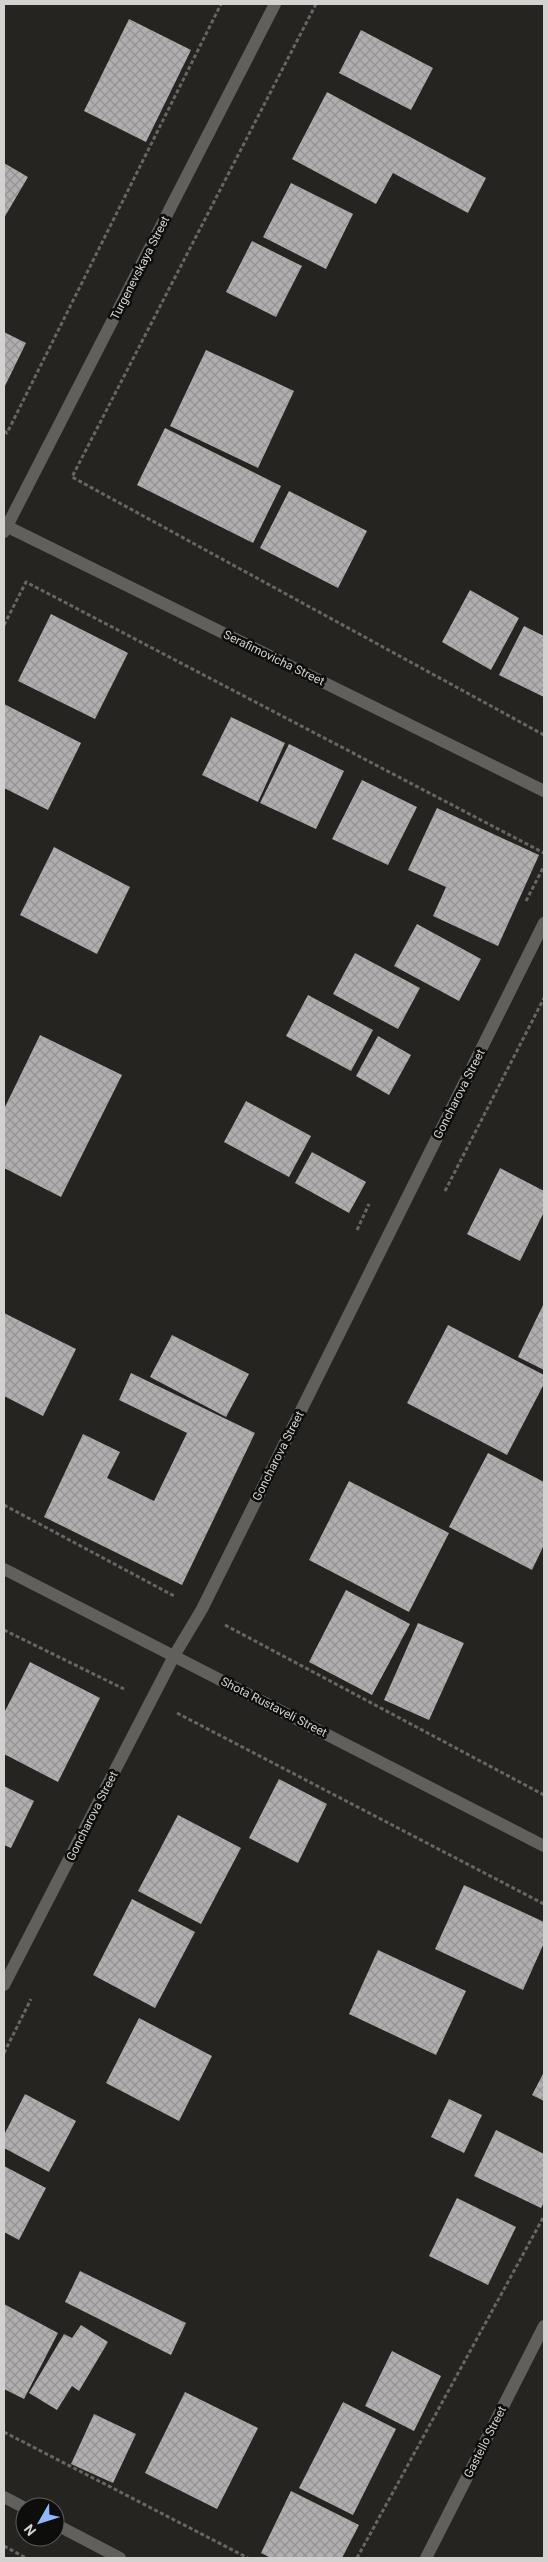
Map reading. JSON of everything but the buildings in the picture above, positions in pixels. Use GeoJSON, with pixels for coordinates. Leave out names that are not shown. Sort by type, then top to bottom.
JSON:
{"type":"FeatureCollection","features":[{"type":"Feature","properties":{"kind":"street","name":"Turgenevskaya Street"},"geometry":{"type":"LineString","coordinates":[[5,528],[275,4]]}},
{"type":"Feature","properties":{"kind":"street","name":"Serafimovicha Street"},"geometry":{"type":"LineString","coordinates":[[5,528],[544,791]]}},
{"type":"Feature","properties":{"kind":"street","name":"Goncharova Street"},"geometry":{"type":"LineString","coordinates":[[4,1985],[174,1656],[202,1609],[544,923]]}},
{"type":"Feature","properties":{"kind":"street","name":"Shota Rustaveli Street"},"geometry":{"type":"LineString","coordinates":[[4,1569],[544,1846]]}},
{"type":"Feature","properties":{"kind":"street","name":"Gastello Street"},"geometry":{"type":"LineString","coordinates":[[426,2558],[544,2326]]}},
{"type":"Feature","properties":{"kind":"street"},"geometry":{"type":"LineString","coordinates":[[65,2529],[120,2558]]}},
{"type":"Feature","properties":{"kind":"path"},"geometry":{"type":"LineString","coordinates":[[4,431],[7,433],[221,4]]}},
{"type":"Feature","properties":{"kind":"path"},"geometry":{"type":"LineString","coordinates":[[316,4],[72,477],[544,735]]}},
{"type":"Feature","properties":{"kind":"path"},"geometry":{"type":"LineString","coordinates":[[4,625],[26,582],[544,853]]}},
{"type":"Feature","properties":{"kind":"path"},"geometry":{"type":"LineString","coordinates":[[4,1505],[177,1598]]}},
{"type":"Feature","properties":{"kind":"path"},"geometry":{"type":"LineString","coordinates":[[229,1617],[225,1625],[544,1795]]}},
{"type":"Feature","properties":{"kind":"path"},"geometry":{"type":"LineString","coordinates":[[4,1630],[128,1691]]}},
{"type":"Feature","properties":{"kind":"path"},"geometry":{"type":"LineString","coordinates":[[173,1721],[178,1712],[544,1904]]}},
{"type":"Feature","properties":{"kind":"path"},"geometry":{"type":"LineString","coordinates":[[4,2053],[35,1992]]}},
{"type":"Feature","properties":{"kind":"path"},"geometry":{"type":"LineString","coordinates":[[357,2558],[544,2216]]}},
{"type":"Feature","properties":{"kind":"path"},"geometry":{"type":"LineString","coordinates":[[4,2432],[248,2558]]}},
{"type":"Feature","properties":{"kind":"path"},"geometry":{"type":"LineString","coordinates":[[4,2546],[26,2558]]}}]}
